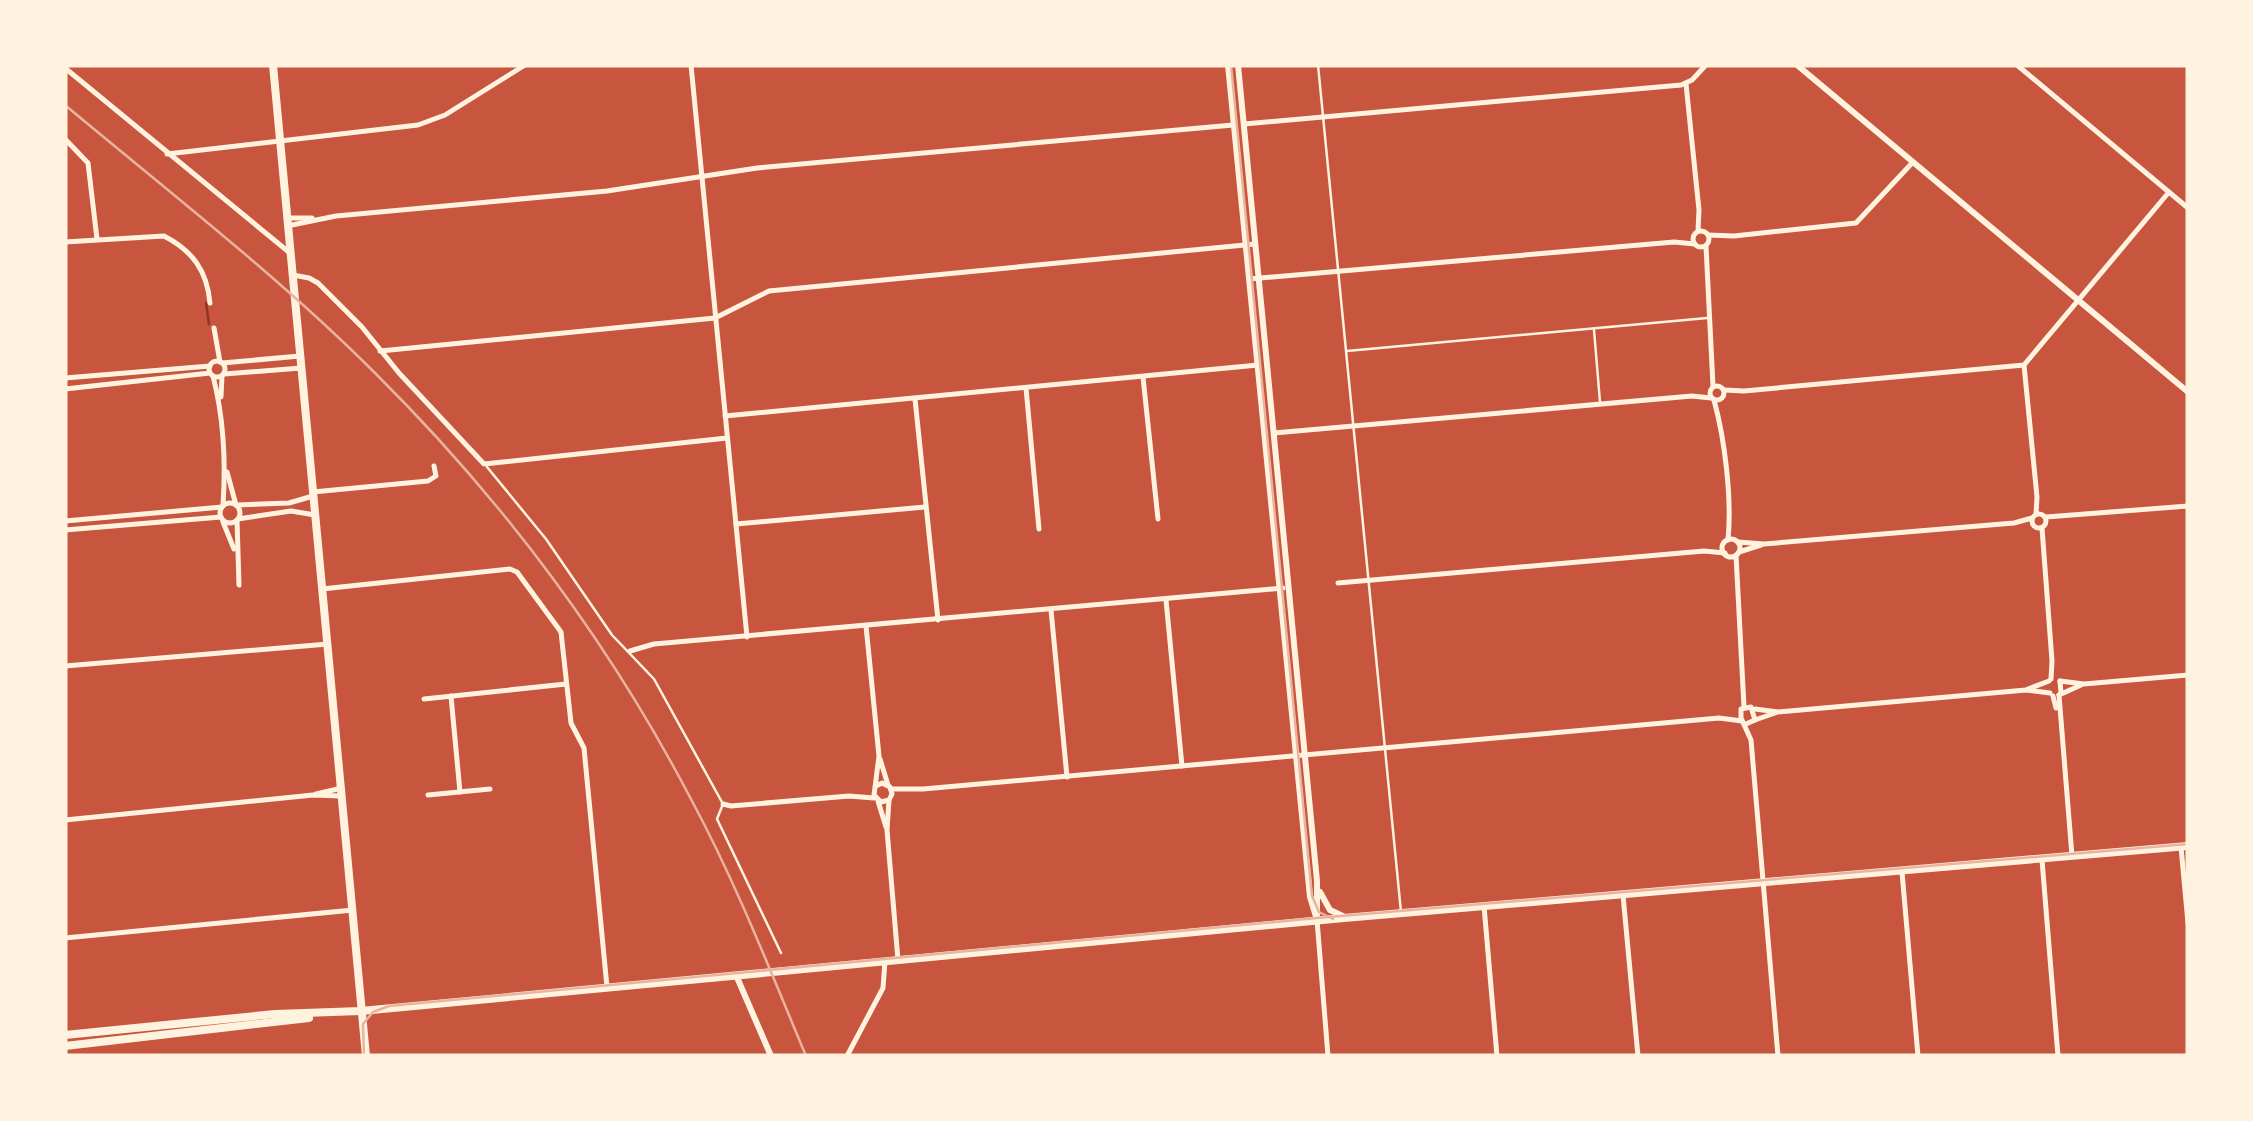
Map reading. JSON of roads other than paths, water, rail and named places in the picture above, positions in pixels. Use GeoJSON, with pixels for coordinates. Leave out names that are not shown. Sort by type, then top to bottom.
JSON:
{"type":"FeatureCollection","features":[{"type":"Feature","properties":{"kind":"main road"},"geometry":{"type":"LineString","coordinates":[[273,65],[366,1056]]}},
{"type":"Feature","properties":{"kind":"main road"},"geometry":{"type":"LineString","coordinates":[[65,1046],[277,1024],[332,1014],[1302,922],[1317,916],[1334,919],[2185,846]]}},
{"type":"Feature","properties":{"kind":"main road"},"geometry":{"type":"LineString","coordinates":[[65,1035],[275,1014],[332,1014]]}},
{"type":"Feature","properties":{"kind":"street"},"geometry":{"type":"LineString","coordinates":[[166,154],[390,130],[430,122],[525,65]]}},
{"type":"Feature","properties":{"kind":"street"},"geometry":{"type":"LineString","coordinates":[[690,65],[747,637]]}},
{"type":"Feature","properties":{"kind":"street"},"geometry":{"type":"LineString","coordinates":[[1228,65],[1254,279],[1301,756],[1310,899],[1310,914],[1302,922]]}},
{"type":"Feature","properties":{"kind":"street"},"geometry":{"type":"LineString","coordinates":[[1238,65],[1250,244]]}},
{"type":"Feature","properties":{"kind":"street"},"geometry":{"type":"LineString","coordinates":[[287,222],[607,191],[700,174],[1686,84],[1706,65]]}},
{"type":"Feature","properties":{"kind":"street"},"geometry":{"type":"LineString","coordinates":[[1797,65],[2188,392]]}},
{"type":"Feature","properties":{"kind":"street"},"geometry":{"type":"LineString","coordinates":[[2016,65],[2188,208]]}},
{"type":"Feature","properties":{"kind":"street"},"geometry":{"type":"LineString","coordinates":[[65,68],[290,253]]}},
{"type":"Feature","properties":{"kind":"street"},"geometry":{"type":"LineString","coordinates":[[1686,84],[1778,1056]]}},
{"type":"Feature","properties":{"kind":"street"},"geometry":{"type":"LineString","coordinates":[[65,138],[88,163],[97,239]]}},
{"type":"Feature","properties":{"kind":"street"},"geometry":{"type":"LineString","coordinates":[[1254,279],[1856,223],[1913,162]]}},
{"type":"Feature","properties":{"kind":"street"},"geometry":{"type":"LineString","coordinates":[[1269,433],[2024,365],[2169,192]]}},
{"type":"Feature","properties":{"kind":"street"},"geometry":{"type":"LineString","coordinates":[[65,242],[157,234],[188,253],[204,272],[210,303]]}},
{"type":"Feature","properties":{"kind":"street"},"geometry":{"type":"LineString","coordinates":[[380,352],[714,318],[769,291],[1250,244]]}},
{"type":"Feature","properties":{"kind":"street"},"geometry":{"type":"LineString","coordinates":[[292,275],[318,283],[362,326],[380,352],[484,464],[727,438]]}},
{"type":"Feature","properties":{"kind":"street"},"geometry":{"type":"LineString","coordinates":[[214,328],[226,464],[236,505],[239,585]]}},
{"type":"Feature","properties":{"kind":"street"},"geometry":{"type":"LineString","coordinates":[[65,389],[300,356]]}},
{"type":"Feature","properties":{"kind":"street"},"geometry":{"type":"LineString","coordinates":[[724,416],[1263,365]]}},
{"type":"Feature","properties":{"kind":"street"},"geometry":{"type":"LineString","coordinates":[[2024,365],[2072,856]]}},
{"type":"Feature","properties":{"kind":"street"},"geometry":{"type":"LineString","coordinates":[[215,367],[223,375]]}},
{"type":"Feature","properties":{"kind":"street"},"geometry":{"type":"LineString","coordinates":[[65,378],[215,367],[223,375]]}},
{"type":"Feature","properties":{"kind":"street"},"geometry":{"type":"LineString","coordinates":[[223,375],[301,368]]}},
{"type":"Feature","properties":{"kind":"street"},"geometry":{"type":"LineString","coordinates":[[220,405],[223,375]]}},
{"type":"Feature","properties":{"kind":"street"},"geometry":{"type":"LineString","coordinates":[[1144,377],[1158,519]]}},
{"type":"Feature","properties":{"kind":"street"},"geometry":{"type":"LineString","coordinates":[[1026,387],[1040,530]]}},
{"type":"Feature","properties":{"kind":"street"},"geometry":{"type":"LineString","coordinates":[[914,398],[938,620]]}},
{"type":"Feature","properties":{"kind":"street"},"geometry":{"type":"LineString","coordinates":[[226,464],[222,518],[237,556]]}},
{"type":"Feature","properties":{"kind":"street"},"geometry":{"type":"LineString","coordinates":[[65,521],[289,503],[313,494],[428,481],[436,476],[434,466]]}},
{"type":"Feature","properties":{"kind":"street"},"geometry":{"type":"LineString","coordinates":[[736,524],[926,506]]}},
{"type":"Feature","properties":{"kind":"street"},"geometry":{"type":"LineString","coordinates":[[1338,583],[2188,506]]}},
{"type":"Feature","properties":{"kind":"street"},"geometry":{"type":"LineString","coordinates":[[65,530],[222,518],[232,522],[292,511],[315,515]]}},
{"type":"Feature","properties":{"kind":"street"},"geometry":{"type":"LineString","coordinates":[[118,517],[119,526]]}},
{"type":"Feature","properties":{"kind":"street"},"geometry":{"type":"LineString","coordinates":[[322,589],[513,570],[558,624],[570,723],[584,748],[607,987]]}},
{"type":"Feature","properties":{"kind":"street"},"geometry":{"type":"LineString","coordinates":[[630,651],[654,644],[1285,588]]}},
{"type":"Feature","properties":{"kind":"street"},"geometry":{"type":"LineString","coordinates":[[1166,599],[1182,766]]}},
{"type":"Feature","properties":{"kind":"street"},"geometry":{"type":"LineString","coordinates":[[1051,609],[1067,776]]}},
{"type":"Feature","properties":{"kind":"street"},"geometry":{"type":"LineString","coordinates":[[866,626],[879,756],[876,794],[887,830]]}},
{"type":"Feature","properties":{"kind":"street"},"geometry":{"type":"LineString","coordinates":[[65,666],[328,644]]}},
{"type":"Feature","properties":{"kind":"street"},"geometry":{"type":"LineString","coordinates":[[2026,690],[2054,680],[2084,684],[2188,675]]}},
{"type":"Feature","properties":{"kind":"street"},"geometry":{"type":"LineString","coordinates":[[2054,680],[2056,694]]}},
{"type":"Feature","properties":{"kind":"street"},"geometry":{"type":"LineString","coordinates":[[424,699],[566,684]]}},
{"type":"Feature","properties":{"kind":"street"},"geometry":{"type":"LineString","coordinates":[[1719,718],[1747,708],[1778,712],[2026,690],[2056,694],[2084,684]]}},
{"type":"Feature","properties":{"kind":"street"},"geometry":{"type":"LineString","coordinates":[[451,696],[460,792]]}},
{"type":"Feature","properties":{"kind":"street"},"geometry":{"type":"LineString","coordinates":[[1747,708],[1749,722]]}},
{"type":"Feature","properties":{"kind":"street"},"geometry":{"type":"LineString","coordinates":[[723,804],[890,793],[1719,718],[1749,722],[1778,712]]}},
{"type":"Feature","properties":{"kind":"street"},"geometry":{"type":"LineString","coordinates":[[879,756],[890,793],[887,830],[898,960]]}},
{"type":"Feature","properties":{"kind":"street"},"geometry":{"type":"LineString","coordinates":[[1301,756],[1318,881],[1328,1056]]}},
{"type":"Feature","properties":{"kind":"street"},"geometry":{"type":"LineString","coordinates":[[428,795],[490,789]]}},
{"type":"Feature","properties":{"kind":"street"},"geometry":{"type":"LineString","coordinates":[[65,820],[342,792]]}},
{"type":"Feature","properties":{"kind":"street"},"geometry":{"type":"LineString","coordinates":[[876,794],[890,793]]}},
{"type":"Feature","properties":{"kind":"street"},"geometry":{"type":"LineString","coordinates":[[2185,846],[2188,923]]}},
{"type":"Feature","properties":{"kind":"street"},"geometry":{"type":"LineString","coordinates":[[2042,859],[2058,1056]]}},
{"type":"Feature","properties":{"kind":"street"},"geometry":{"type":"LineString","coordinates":[[1902,872],[1918,1056]]}},
{"type":"Feature","properties":{"kind":"street"},"geometry":{"type":"LineString","coordinates":[[1318,881],[1327,907],[1350,917]]}},
{"type":"Feature","properties":{"kind":"street"},"geometry":{"type":"LineString","coordinates":[[1623,895],[1638,1056]]}},
{"type":"Feature","properties":{"kind":"street"},"geometry":{"type":"LineString","coordinates":[[1310,899],[1317,916]]}},
{"type":"Feature","properties":{"kind":"street"},"geometry":{"type":"LineString","coordinates":[[1484,906],[1497,1056]]}},
{"type":"Feature","properties":{"kind":"street"},"geometry":{"type":"LineString","coordinates":[[65,938],[354,910]]}},
{"type":"Feature","properties":{"kind":"street"},"geometry":{"type":"LineString","coordinates":[[847,1056],[883,988],[885,961]]}},
{"type":"Feature","properties":{"kind":"street"},"geometry":{"type":"LineString","coordinates":[[736,975],[771,1056]]}},
{"type":"Feature","properties":{"kind":"lane"},"geometry":{"type":"LineString","coordinates":[[1318,65],[1401,913]]}},
{"type":"Feature","properties":{"kind":"lane"},"geometry":{"type":"LineString","coordinates":[[1346,351],[1709,318]]}},
{"type":"Feature","properties":{"kind":"lane"},"geometry":{"type":"LineString","coordinates":[[1594,329],[1600,405]]}},
{"type":"Feature","properties":{"kind":"lane"},"geometry":{"type":"LineString","coordinates":[[484,464],[546,539],[612,634],[654,679],[723,804],[717,820],[781,953]]}},
{"type":"Feature","properties":{"kind":"waterway"},"geometry":{"type":"LineString","coordinates":[[206,303],[209,324]]}},
{"type":"Feature","properties":{"kind":"tram line"},"geometry":{"type":"LineString","coordinates":[[1231,65],[1312,896],[1319,912],[1333,919]]}},
{"type":"Feature","properties":{"kind":"tram line"},"geometry":{"type":"LineString","coordinates":[[364,1056],[363,1024],[373,1012],[389,1006],[1317,918],[2188,844]]}},
{"type":"Feature","properties":{"kind":"railway"},"geometry":{"type":"LineString","coordinates":[[65,105],[300,302],[421,420],[509,521],[588,629],[660,742],[723,863],[806,1056]]}}]}
